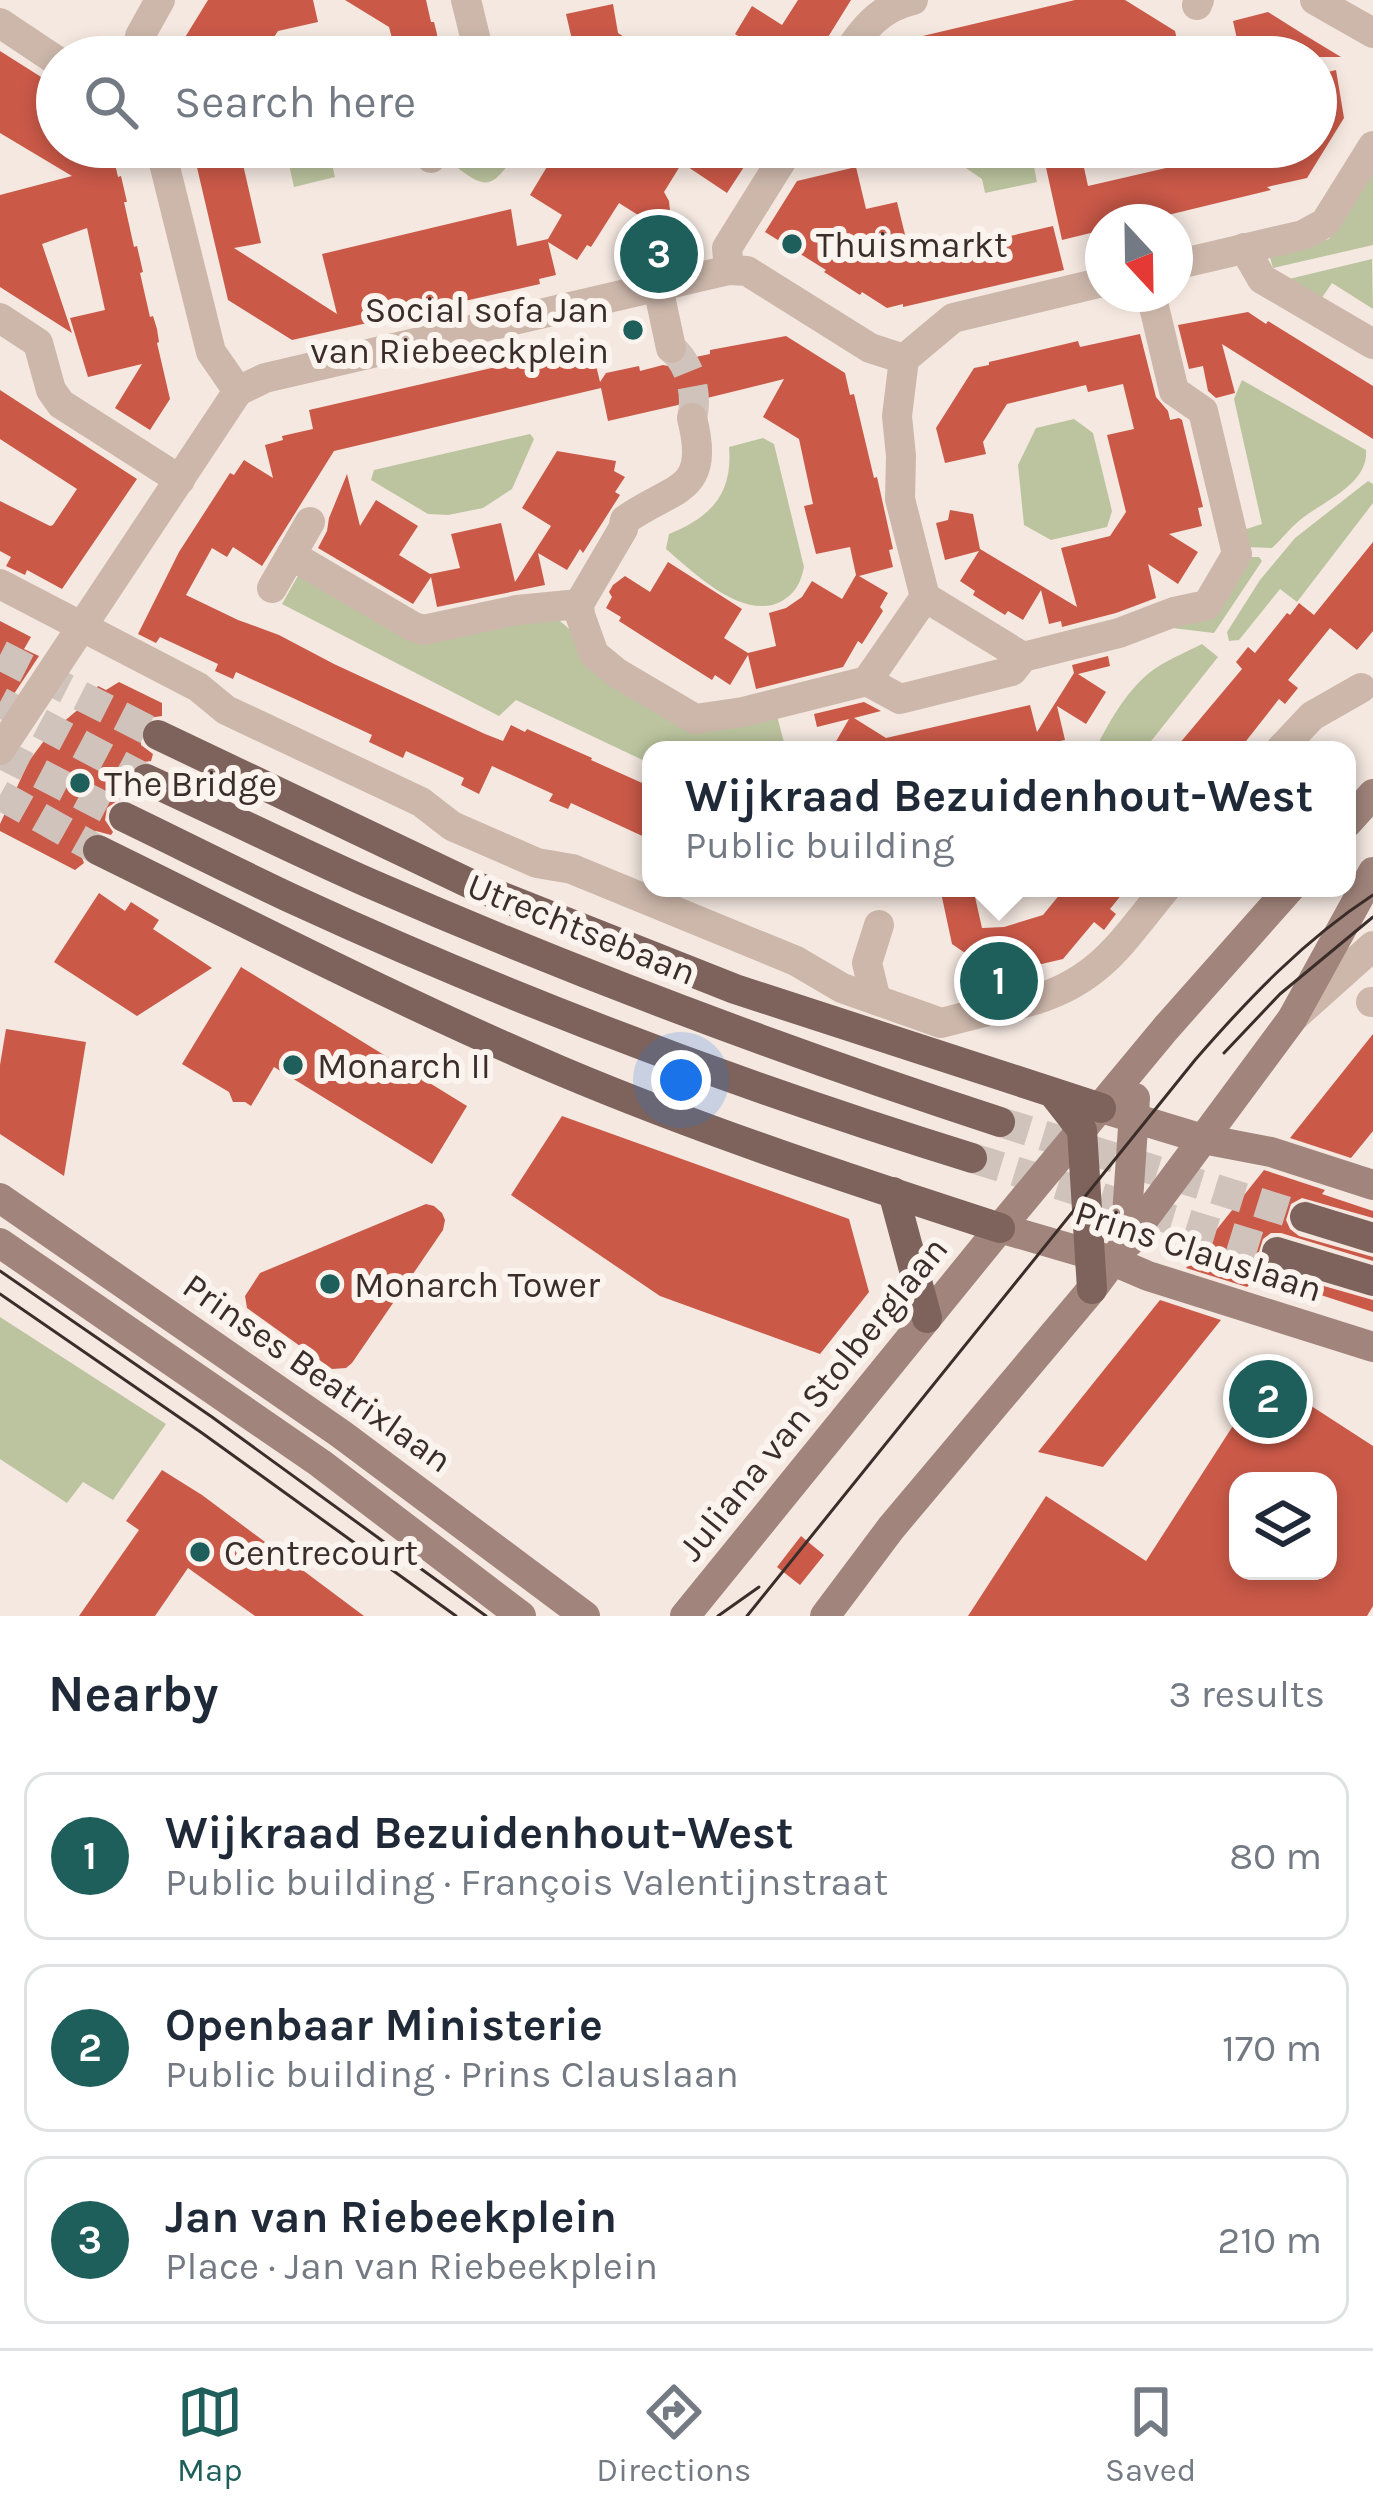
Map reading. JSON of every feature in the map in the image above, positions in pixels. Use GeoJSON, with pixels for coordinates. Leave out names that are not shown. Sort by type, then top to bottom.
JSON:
{"type":"FeatureCollection","features":[{"type":"Feature","properties":{"kind":"main road"},"geometry":{"type":"LineString","coordinates":[[158,735],[475,886],[735,989],[1053,1093],[1092,1119],[1110,1251],[1092,1288]]}},
{"type":"Feature","properties":{"kind":"main road","name":"Utrechtsebaan"},"geometry":{"type":"LineString","coordinates":[[146,778],[366,882],[555,962],[744,1034],[1000,1122]]}},
{"type":"Feature","properties":{"kind":"main road"},"geometry":{"type":"LineString","coordinates":[[124,817],[371,934],[544,1005],[744,1082],[972,1158]]}},
{"type":"Feature","properties":{"kind":"main road"},"geometry":{"type":"LineString","coordinates":[[98,850],[560,1070],[687,1120],[1000,1228]]}},
{"type":"Feature","properties":{"kind":"main road"},"geometry":{"type":"LineString","coordinates":[[893,1192],[927,1318]]}},
{"type":"Feature","properties":{"kind":"main road"},"geometry":{"type":"LineString","coordinates":[[1305,1217],[1373,1238]]}},
{"type":"Feature","properties":{"kind":"main road"},"geometry":{"type":"LineString","coordinates":[[1277,1252],[1373,1281]]}},
{"type":"Feature","properties":{"kind":"street"},"geometry":{"type":"LineString","coordinates":[[140,36],[160,0]]}},
{"type":"Feature","properties":{"kind":"street"},"geometry":{"type":"LineString","coordinates":[[466,0],[475,36]]}},
{"type":"Feature","properties":{"kind":"street"},"geometry":{"type":"LineString","coordinates":[[1315,0],[1373,33]]}},
{"type":"Feature","properties":{"kind":"street"},"geometry":{"type":"LineString","coordinates":[[858,36],[901,1]]}},
{"type":"Feature","properties":{"kind":"street"},"geometry":{"type":"LineString","coordinates":[[0,22],[36,47]]}},
{"type":"Feature","properties":{"kind":"street"},"geometry":{"type":"LineString","coordinates":[[1193,261],[1303,235],[1325,223],[1373,146]]}},
{"type":"Feature","properties":{"kind":"street"},"geometry":{"type":"LineString","coordinates":[[165,168],[211,352],[238,391]]}},
{"type":"Feature","properties":{"kind":"street"},"geometry":{"type":"LineString","coordinates":[[729,270],[727,248],[777,168]]}},
{"type":"Feature","properties":{"kind":"street"},"geometry":{"type":"LineString","coordinates":[[1244,248],[1262,279],[1373,344]]}},
{"type":"Feature","properties":{"kind":"street"},"geometry":{"type":"LineString","coordinates":[[0,750],[238,391],[266,378],[729,270],[747,271],[870,347],[904,359]]}},
{"type":"Feature","properties":{"kind":"street"},"geometry":{"type":"LineString","coordinates":[[1022,657],[925,597],[900,499],[897,416],[904,359],[952,318],[1085,286]]}},
{"type":"Feature","properties":{"kind":"street"},"geometry":{"type":"LineString","coordinates":[[658,287],[671,348]]}},
{"type":"Feature","properties":{"kind":"street"},"geometry":{"type":"LineString","coordinates":[[866,681],[900,699],[1012,671],[1022,657],[1207,605],[1237,554],[1203,411],[1174,391],[1155,312]]}},
{"type":"Feature","properties":{"kind":"street"},"geometry":{"type":"LineString","coordinates":[[0,318],[38,343],[50,390],[61,404],[180,480]]}},
{"type":"Feature","properties":{"kind":"street"},"geometry":{"type":"LineString","coordinates":[[692,418],[698,452],[684,486],[626,520],[579,604],[594,654],[617,673],[695,719],[743,712],[866,681],[925,597]]}},
{"type":"Feature","properties":{"kind":"street"},"geometry":{"type":"LineString","coordinates":[[272,588],[310,522]]}},
{"type":"Feature","properties":{"kind":"street"},"geometry":{"type":"LineString","coordinates":[[290,555],[423,630],[517,610],[579,604]]}},
{"type":"Feature","properties":{"kind":"street"},"geometry":{"type":"LineString","coordinates":[[0,584],[197,687],[226,710],[422,802],[452,826],[537,862],[572,869],[796,961],[842,988],[941,1023],[992,1010]]}},
{"type":"Feature","properties":{"kind":"street"},"geometry":{"type":"LineString","coordinates":[[1288,741],[1312,716],[1361,688]]}},
{"type":"Feature","properties":{"kind":"street"},"geometry":{"type":"LineString","coordinates":[[1110,1251],[1203,1139],[1292,1019],[1373,872]]}},
{"type":"Feature","properties":{"kind":"street"},"geometry":{"type":"LineString","coordinates":[[1024,1003],[1072,986],[1104,964],[1159,897]]}},
{"type":"Feature","properties":{"kind":"street","name":"Juliana van Stolberglaan"},"geometry":{"type":"LineString","coordinates":[[685,1616],[1000,1228],[1282,897]]}},
{"type":"Feature","properties":{"kind":"street"},"geometry":{"type":"LineString","coordinates":[[876,1000],[867,962],[879,925]]}},
{"type":"Feature","properties":{"kind":"street"},"geometry":{"type":"LineString","coordinates":[[1292,1019],[1373,946]]}},
{"type":"Feature","properties":{"kind":"street"},"geometry":{"type":"LineString","coordinates":[[1110,1251],[1126,1216],[1138,1063]]}},
{"type":"Feature","properties":{"kind":"street"},"geometry":{"type":"LineString","coordinates":[[1092,1119],[1133,1118],[1203,1139],[1271,1152],[1373,1185]]}},
{"type":"Feature","properties":{"kind":"street","name":"Prinses Beatrixlaan"},"geometry":{"type":"LineString","coordinates":[[0,1198],[341,1434],[585,1616]]}},
{"type":"Feature","properties":{"kind":"street","name":"Prins Clauslaan"},"geometry":{"type":"LineString","coordinates":[[1000,1228],[1110,1251],[1148,1276],[1373,1346]]}},
{"type":"Feature","properties":{"kind":"street","name":"Prinses Beatrixlaan"},"geometry":{"type":"LineString","coordinates":[[0,1243],[320,1463],[521,1616]]}},
{"type":"Feature","properties":{"kind":"street"},"geometry":{"type":"LineString","coordinates":[[825,1616],[891,1528],[1092,1288]]}},
{"type":"Feature","properties":{"kind":"green space"},"geometry":{"type":"Polygon","coordinates":[[[290,168],[333,168],[335,177],[294,187],[290,168]]]}},
{"type":"Feature","properties":{"kind":"green space"},"geometry":{"type":"Polygon","coordinates":[[[458,168],[505,168],[492,181],[473,178],[458,168]]]}},
{"type":"Feature","properties":{"kind":"green space"},"geometry":{"type":"Polygon","coordinates":[[[966,168],[1034,168],[1037,182],[985,193],[982,179],[966,168]]]}},
{"type":"Feature","properties":{"kind":"green space"},"geometry":{"type":"Polygon","coordinates":[[[1373,169],[1373,245],[1273,268],[1269,254],[1329,239],[1373,169]]]}},
{"type":"Feature","properties":{"kind":"green space"},"geometry":{"type":"Polygon","coordinates":[[[1372,259],[1373,309],[1332,283],[1321,299],[1289,279],[1372,259]]]}},
{"type":"Feature","properties":{"kind":"green space"},"geometry":{"type":"Polygon","coordinates":[[[1242,380],[1366,450],[1365,462],[1352,482],[1300,520],[1272,548],[1244,547],[1240,531],[1262,524],[1234,399],[1242,380]]]}},
{"type":"Feature","properties":{"kind":"green space"},"geometry":{"type":"Polygon","coordinates":[[[1074,419],[1093,433],[1112,511],[1107,527],[1051,540],[1024,525],[1018,465],[1036,428],[1074,419]]]}},
{"type":"Feature","properties":{"kind":"green space"},"geometry":{"type":"Polygon","coordinates":[[[530,434],[534,439],[512,489],[483,508],[428,514],[371,480],[374,470],[530,434]]]}},
{"type":"Feature","properties":{"kind":"green space"},"geometry":{"type":"Polygon","coordinates":[[[763,438],[774,444],[804,567],[789,596],[754,606],[722,593],[666,549],[669,534],[697,520],[723,491],[729,447],[763,438]]]}},
{"type":"Feature","properties":{"kind":"green space"},"geometry":{"type":"Polygon","coordinates":[[[1368,481],[1373,484],[1373,503],[1297,602],[1280,589],[1239,640],[1229,641],[1227,632],[1260,580],[1295,538],[1368,481]]]}},
{"type":"Feature","properties":{"kind":"green space"},"geometry":{"type":"Polygon","coordinates":[[[1246,557],[1262,561],[1214,633],[1164,627],[1246,557]]]}},
{"type":"Feature","properties":{"kind":"green space"},"geometry":{"type":"Polygon","coordinates":[[[299,574],[427,641],[525,620],[560,621],[673,718],[777,716],[784,741],[642,741],[642,760],[516,700],[499,716],[282,604],[299,574]]]}},
{"type":"Feature","properties":{"kind":"green space"},"geometry":{"type":"Polygon","coordinates":[[[1202,644],[1218,657],[1151,741],[1100,741],[1130,693],[1159,666],[1202,644]]]}},
{"type":"Feature","properties":{"kind":"green space"},"geometry":{"type":"Polygon","coordinates":[[[0,1317],[166,1424],[113,1500],[83,1482],[67,1503],[0,1459],[0,1317]]]}},
{"type":"Feature","properties":{"kind":"building"},"geometry":{"type":"Polygon","coordinates":[[[208,0],[313,0],[318,22],[278,31],[275,36],[186,36],[208,0]]]}},
{"type":"Feature","properties":{"kind":"building"},"geometry":{"type":"Polygon","coordinates":[[[345,0],[426,0],[437,36],[391,36],[389,27],[345,0]]]}},
{"type":"Feature","properties":{"kind":"building"},"geometry":{"type":"Polygon","coordinates":[[[798,0],[851,0],[829,36],[735,34],[752,6],[782,25],[798,0]]]}},
{"type":"Feature","properties":{"kind":"building"},"geometry":{"type":"Polygon","coordinates":[[[1075,0],[1125,0],[1176,36],[923,36],[1075,0]]]}},
{"type":"Feature","properties":{"kind":"building"},"geometry":{"type":"Polygon","coordinates":[[[613,4],[623,36],[571,36],[566,14],[613,4]]]}},
{"type":"Feature","properties":{"kind":"building"},"geometry":{"type":"Polygon","coordinates":[[[1268,12],[1307,36],[1236,36],[1233,21],[1268,12]]]}},
{"type":"Feature","properties":{"kind":"building"},"geometry":{"type":"Polygon","coordinates":[[[0,51],[36,74],[36,154],[0,133],[0,51]]]}},
{"type":"Feature","properties":{"kind":"building"},"geometry":{"type":"Polygon","coordinates":[[[1337,76],[1344,118],[1337,129],[1337,76]]]}},
{"type":"Feature","properties":{"kind":"building"},"geometry":{"type":"Polygon","coordinates":[[[59,168],[116,168],[121,176],[170,399],[150,430],[115,408],[142,364],[88,377],[70,318],[105,310],[87,228],[42,244],[72,333],[0,287],[0,195],[72,176],[59,168]]]}},
{"type":"Feature","properties":{"kind":"building"},"geometry":{"type":"Polygon","coordinates":[[[197,168],[244,168],[261,243],[234,248],[337,314],[322,254],[511,209],[517,246],[548,239],[562,215],[530,195],[546,168],[679,168],[664,192],[670,211],[660,222],[646,220],[619,203],[577,260],[548,242],[556,275],[539,279],[540,284],[292,340],[228,300],[197,168]]]}},
{"type":"Feature","properties":{"kind":"building"},"geometry":{"type":"Polygon","coordinates":[[[690,168],[743,168],[727,193],[690,168]]]}},
{"type":"Feature","properties":{"kind":"building"},"geometry":{"type":"Polygon","coordinates":[[[856,168],[866,209],[897,202],[911,259],[1053,226],[1064,270],[887,308],[765,232],[797,181],[856,168]]]}},
{"type":"Feature","properties":{"kind":"building"},"geometry":{"type":"Polygon","coordinates":[[[1046,168],[1084,168],[1088,186],[1166,168],[1313,168],[1307,178],[1193,209],[1193,204],[1085,204],[1085,234],[1062,240],[1046,168]]]}},
{"type":"Feature","properties":{"kind":"building"},"geometry":{"type":"Polygon","coordinates":[[[1248,312],[1373,386],[1373,439],[1222,344],[1235,393],[1216,398],[1208,391],[1203,366],[1189,369],[1178,325],[1248,312]]]}},
{"type":"Feature","properties":{"kind":"building"},"geometry":{"type":"Polygon","coordinates":[[[1140,334],[1156,397],[1170,420],[1182,420],[1203,507],[1198,508],[1202,526],[1169,534],[1198,552],[1178,584],[1148,564],[1156,598],[1116,613],[1062,627],[1061,621],[1049,624],[1041,590],[1023,620],[1008,611],[1005,615],[960,581],[979,551],[945,560],[936,523],[948,520],[950,510],[973,514],[980,549],[1077,607],[1061,548],[1110,536],[1126,512],[1107,435],[1134,429],[1123,384],[1088,392],[1086,385],[1007,404],[983,442],[986,454],[945,463],[936,428],[974,368],[1078,341],[1080,347],[1140,334]]]}},
{"type":"Feature","properties":{"kind":"building"},"geometry":{"type":"Polygon","coordinates":[[[786,336],[845,373],[850,395],[854,394],[877,477],[893,567],[859,576],[888,593],[880,607],[883,611],[843,667],[756,689],[748,655],[730,685],[715,675],[712,680],[606,608],[613,585],[625,576],[650,592],[668,562],[742,609],[724,638],[748,653],[776,646],[769,613],[802,597],[812,581],[842,599],[856,575],[850,547],[816,554],[804,506],[813,504],[799,439],[763,417],[784,379],[608,421],[601,388],[334,451],[262,566],[233,547],[227,557],[212,548],[186,595],[485,734],[503,741],[511,725],[527,729],[642,783],[642,836],[571,803],[568,809],[549,801],[553,794],[492,766],[479,794],[461,785],[464,778],[430,762],[406,751],[403,758],[369,742],[372,735],[236,672],[233,679],[215,671],[218,664],[160,637],[156,643],[138,634],[179,552],[230,473],[234,475],[244,460],[273,478],[265,445],[313,429],[309,410],[591,345],[600,382],[606,373],[639,366],[640,371],[674,367],[710,354],[710,350],[786,336]]]}},
{"type":"Feature","properties":{"kind":"building"},"geometry":{"type":"Polygon","coordinates":[[[0,390],[137,479],[62,589],[27,570],[25,575],[6,566],[11,557],[0,551],[0,501],[50,526],[77,489],[0,439],[0,390]]]}},
{"type":"Feature","properties":{"kind":"building"},"geometry":{"type":"Polygon","coordinates":[[[557,451],[616,461],[614,471],[625,477],[615,492],[620,495],[567,570],[538,553],[545,585],[437,607],[431,577],[413,604],[318,548],[347,474],[360,526],[376,500],[418,526],[399,555],[430,574],[460,568],[451,534],[501,523],[515,582],[551,526],[522,508],[557,451]]]}},
{"type":"Feature","properties":{"kind":"building"},"geometry":{"type":"Polygon","coordinates":[[[1373,542],[1373,631],[1357,650],[1330,628],[1288,680],[1298,688],[1285,704],[1279,699],[1246,741],[1182,741],[1242,669],[1236,662],[1248,647],[1255,653],[1299,603],[1314,615],[1373,542]]]}},
{"type":"Feature","properties":{"kind":"building"},"geometry":{"type":"Polygon","coordinates":[[[0,621],[31,637],[24,649],[39,656],[0,715],[0,621]]]}},
{"type":"Feature","properties":{"kind":"building"},"geometry":{"type":"Polygon","coordinates":[[[1108,656],[1110,666],[1078,674],[1106,692],[1086,724],[1057,706],[1065,740],[1060,741],[836,741],[849,719],[817,727],[814,714],[864,702],[881,711],[854,718],[886,738],[1030,705],[1037,732],[1074,673],[1072,665],[1108,656]]]}},
{"type":"Feature","properties":{"kind":"building","name":"The Bridge"},"geometry":{"type":"Polygon","coordinates":[[[119,682],[162,703],[162,716],[148,718],[140,728],[141,745],[153,754],[151,761],[136,763],[128,772],[134,800],[121,798],[107,808],[105,820],[113,832],[86,835],[79,850],[84,863],[75,870],[0,831],[0,824],[29,761],[49,734],[87,702],[98,686],[106,690],[119,682]]]}},
{"type":"Feature","properties":{"kind":"building"},"geometry":{"type":"Polygon","coordinates":[[[99,893],[125,911],[131,902],[159,920],[153,929],[212,968],[137,1016],[54,962],[99,893]]]}},
{"type":"Feature","properties":{"kind":"building"},"geometry":{"type":"Polygon","coordinates":[[[942,897],[975,897],[982,928],[1004,927],[1043,915],[1058,897],[1120,897],[1110,909],[1116,914],[1104,930],[1094,922],[1063,959],[1016,970],[1019,984],[1006,997],[988,991],[985,978],[971,981],[965,953],[952,944],[942,897]]]}},
{"type":"Feature","properties":{"kind":"building","name":"Monarch II"},"geometry":{"type":"Polygon","coordinates":[[[241,967],[467,1106],[432,1164],[274,1067],[251,1106],[233,1102],[229,1092],[182,1064],[241,967]]]}},
{"type":"Feature","properties":{"kind":"building"},"geometry":{"type":"Polygon","coordinates":[[[6,1029],[86,1042],[64,1176],[0,1134],[0,1065],[6,1029]]]}},
{"type":"Feature","properties":{"kind":"building"},"geometry":{"type":"Polygon","coordinates":[[[1373,1034],[1373,1131],[1351,1158],[1290,1138],[1373,1034]]]}},
{"type":"Feature","properties":{"kind":"building"},"geometry":{"type":"Polygon","coordinates":[[[562,1116],[849,1219],[869,1292],[820,1354],[660,1296],[511,1195],[562,1116]]]}},
{"type":"Feature","properties":{"kind":"building"},"geometry":{"type":"Polygon","coordinates":[[[1264,1170],[1373,1211],[1373,1218],[1302,1198],[1291,1204],[1286,1220],[1299,1236],[1373,1257],[1373,1261],[1281,1233],[1263,1239],[1258,1255],[1271,1271],[1373,1300],[1373,1312],[1259,1275],[1247,1287],[1186,1268],[1264,1170]]]}},
{"type":"Feature","properties":{"kind":"building","name":"Monarch Tower"},"geometry":{"type":"Polygon","coordinates":[[[426,1204],[442,1213],[443,1230],[346,1368],[332,1369],[247,1308],[245,1296],[260,1273],[426,1204]]]}},
{"type":"Feature","properties":{"kind":"building"},"geometry":{"type":"Polygon","coordinates":[[[1160,1300],[1221,1320],[1103,1467],[1038,1452],[1160,1300]]]}},
{"type":"Feature","properties":{"kind":"building"},"geometry":{"type":"Polygon","coordinates":[[[1265,1376],[1373,1446],[1373,1606],[1367,1616],[968,1616],[1046,1496],[1146,1561],[1265,1376]]]}},
{"type":"Feature","properties":{"kind":"building","name":"Centrecourt"},"geometry":{"type":"Polygon","coordinates":[[[162,1470],[364,1616],[255,1616],[188,1568],[155,1616],[79,1616],[139,1530],[126,1521],[162,1470]]]}},
{"type":"Feature","properties":{"kind":"building"},"geometry":{"type":"Polygon","coordinates":[[[801,1536],[824,1555],[800,1585],[777,1567],[801,1536]]]}},
{"type":"Feature","properties":{"kind":"tunnel"},"geometry":{"type":"LineString","coordinates":[[671,348],[691,380],[692,418]]}},
{"type":"Feature","properties":{"kind":"tunnel"},"geometry":{"type":"LineString","coordinates":[[0,655],[158,735]]}},
{"type":"Feature","properties":{"kind":"tunnel"},"geometry":{"type":"LineString","coordinates":[[0,702],[146,779]]}},
{"type":"Feature","properties":{"kind":"tunnel"},"geometry":{"type":"LineString","coordinates":[[0,753],[124,817]]}},
{"type":"Feature","properties":{"kind":"tunnel"},"geometry":{"type":"LineString","coordinates":[[0,795],[98,850]]}},
{"type":"Feature","properties":{"kind":"tunnel"},"geometry":{"type":"LineString","coordinates":[[1000,1122],[1305,1217]]}},
{"type":"Feature","properties":{"kind":"tunnel"},"geometry":{"type":"LineString","coordinates":[[972,1158],[1277,1252]]}},
{"type":"Feature","properties":{"kind":"tram line"},"geometry":{"type":"LineString","coordinates":[[747,1616],[1195,1060],[1278,972],[1373,895]]}},
{"type":"Feature","properties":{"kind":"tram line"},"geometry":{"type":"LineString","coordinates":[[1224,1053],[1280,994],[1373,917]]}},
{"type":"Feature","properties":{"kind":"tram line"},"geometry":{"type":"LineString","coordinates":[[0,1271],[212,1417],[486,1616]]}},
{"type":"Feature","properties":{"kind":"tram line"},"geometry":{"type":"LineString","coordinates":[[0,1294],[456,1616]]}},
{"type":"Feature","properties":{"kind":"tram line"},"geometry":{"type":"LineString","coordinates":[[718,1616],[759,1587]]}},
{"type":"Feature","properties":{"kind":"place","name":"Thuismarkt"},"geometry":{"type":"Point","coordinates":[792,244]}},
{"type":"Feature","properties":{"kind":"place","name":"Jan van Riebeekplein"},"geometry":{"type":"Point","coordinates":[659,254]}},
{"type":"Feature","properties":{"kind":"place","name":"Social sofa Jan van Riebeeckplein"},"geometry":{"type":"Point","coordinates":[633,330]}},
{"type":"Feature","properties":{"kind":"place","name":"The Bridge"},"geometry":{"type":"Point","coordinates":[80,783]}},
{"type":"Feature","properties":{"kind":"place","name":"Wijkraad Bezuidenhout-West"},"geometry":{"type":"Point","coordinates":[999,981]}},
{"type":"Feature","properties":{"kind":"place","name":"Monarch II"},"geometry":{"type":"Point","coordinates":[293,1065]}},
{"type":"Feature","properties":{"kind":"place","name":"Monarch Tower"},"geometry":{"type":"Point","coordinates":[330,1284]}},
{"type":"Feature","properties":{"kind":"place","name":"Openbaar Ministerie"},"geometry":{"type":"Point","coordinates":[1268,1399]}},
{"type":"Feature","properties":{"kind":"place","name":"Centrecourt"},"geometry":{"type":"Point","coordinates":[200,1552]}}]}
